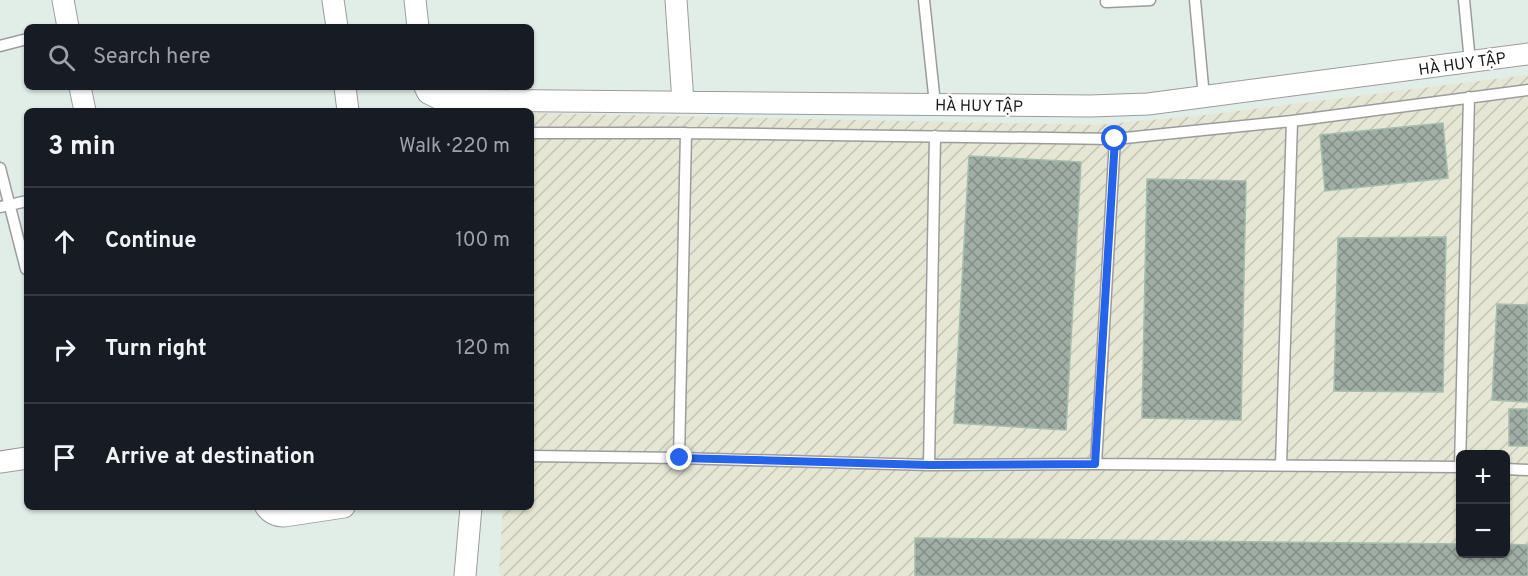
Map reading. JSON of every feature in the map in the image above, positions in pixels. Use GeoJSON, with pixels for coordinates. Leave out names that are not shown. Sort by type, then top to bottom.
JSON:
{"type":"FeatureCollection","features":[{"type":"Feature","properties":{"kind":"street"},"geometry":{"type":"LineString","coordinates":[[63,0],[67,24]]}},
{"type":"Feature","properties":{"kind":"street"},"geometry":{"type":"LineString","coordinates":[[333,0],[337,24]]}},
{"type":"Feature","properties":{"kind":"street"},"geometry":{"type":"LineString","coordinates":[[416,0],[418,24]]}},
{"type":"Feature","properties":{"kind":"street"},"geometry":{"type":"LineString","coordinates":[[676,0],[684,102]]}},
{"type":"Feature","properties":{"kind":"street","name":"HÀ HUY TẬP"},"geometry":{"type":"LineString","coordinates":[[427,90],[442,100],[1101,106],[1148,104],[1528,54]]}},
{"type":"Feature","properties":{"kind":"street"},"geometry":{"type":"LineString","coordinates":[[81,90],[84,108]]}},
{"type":"Feature","properties":{"kind":"street"},"geometry":{"type":"LineString","coordinates":[[345,90],[348,108]]}},
{"type":"Feature","properties":{"kind":"street"},"geometry":{"type":"LineString","coordinates":[[0,462],[24,458]]}},
{"type":"Feature","properties":{"kind":"street"},"geometry":{"type":"LineString","coordinates":[[269,510],[275,516],[284,516],[324,510]]}},
{"type":"Feature","properties":{"kind":"street"},"geometry":{"type":"LineString","coordinates":[[465,576],[471,510]]}},
{"type":"Feature","properties":{"kind":"lane"},"geometry":{"type":"LineString","coordinates":[[924,0],[935,104]]}},
{"type":"Feature","properties":{"kind":"lane"},"geometry":{"type":"LineString","coordinates":[[1106,2],[1150,0]]}},
{"type":"Feature","properties":{"kind":"lane"},"geometry":{"type":"LineString","coordinates":[[1195,0],[1204,97]]}},
{"type":"Feature","properties":{"kind":"lane"},"geometry":{"type":"LineString","coordinates":[[1464,0],[1470,62]]}},
{"type":"Feature","properties":{"kind":"lane"},"geometry":{"type":"LineString","coordinates":[[0,46],[24,40]]}},
{"type":"Feature","properties":{"kind":"lane"},"geometry":{"type":"LineString","coordinates":[[534,133],[1115,139],[1292,121],[1528,90]]}},
{"type":"Feature","properties":{"kind":"lane"},"geometry":{"type":"LineString","coordinates":[[1460,450],[1469,98]]}},
{"type":"Feature","properties":{"kind":"lane"},"geometry":{"type":"LineString","coordinates":[[1281,465],[1292,121]]}},
{"type":"Feature","properties":{"kind":"lane"},"geometry":{"type":"LineString","coordinates":[[680,458],[686,133]]}},
{"type":"Feature","properties":{"kind":"lane"},"geometry":{"type":"LineString","coordinates":[[929,465],[935,136]]}},
{"type":"Feature","properties":{"kind":"lane"},"geometry":{"type":"LineString","coordinates":[[1095,464],[1115,139]]}},
{"type":"Feature","properties":{"kind":"lane"},"geometry":{"type":"LineString","coordinates":[[0,168],[5,206],[24,263]]}},
{"type":"Feature","properties":{"kind":"lane"},"geometry":{"type":"LineString","coordinates":[[5,206],[24,202]]}},
{"type":"Feature","properties":{"kind":"lane"},"geometry":{"type":"LineString","coordinates":[[534,456],[929,465],[1456,467]]}},
{"type":"Feature","properties":{"kind":"lane"},"geometry":{"type":"LineString","coordinates":[[1510,469],[1528,470]]}},
{"type":"Feature","properties":{"kind":"shaded area"},"geometry":{"type":"Polygon","coordinates":[[[1528,75],[1528,576],[501,576],[499,573],[503,510],[534,510],[534,113],[1094,125],[1197,116],[1528,75]]]}},
{"type":"Feature","properties":{"kind":"building"},"geometry":{"type":"Polygon","coordinates":[[[1443,123],[1448,178],[1325,191],[1320,135],[1443,123]]]}},
{"type":"Feature","properties":{"kind":"building"},"geometry":{"type":"Polygon","coordinates":[[[969,156],[1081,162],[1066,430],[954,423],[969,156]]]}},
{"type":"Feature","properties":{"kind":"building"},"geometry":{"type":"Polygon","coordinates":[[[1147,179],[1246,181],[1241,420],[1142,418],[1147,179]]]}},
{"type":"Feature","properties":{"kind":"building"},"geometry":{"type":"Polygon","coordinates":[[[1446,237],[1443,392],[1334,391],[1338,238],[1446,237]]]}},
{"type":"Feature","properties":{"kind":"building"},"geometry":{"type":"Polygon","coordinates":[[[1497,304],[1528,305],[1528,402],[1492,400],[1497,304]]]}},
{"type":"Feature","properties":{"kind":"building"},"geometry":{"type":"Polygon","coordinates":[[[1509,409],[1528,409],[1528,446],[1509,446],[1509,409]]]}},
{"type":"Feature","properties":{"kind":"building"},"geometry":{"type":"Polygon","coordinates":[[[915,538],[1456,544],[1456,558],[1510,558],[1510,544],[1528,545],[1528,576],[915,576],[915,538]]]}},
{"type":"Feature","properties":{"kind":"route"},"geometry":{"type":"LineString","coordinates":[[680,458],[929,465],[1095,464],[1115,139]]}}]}
